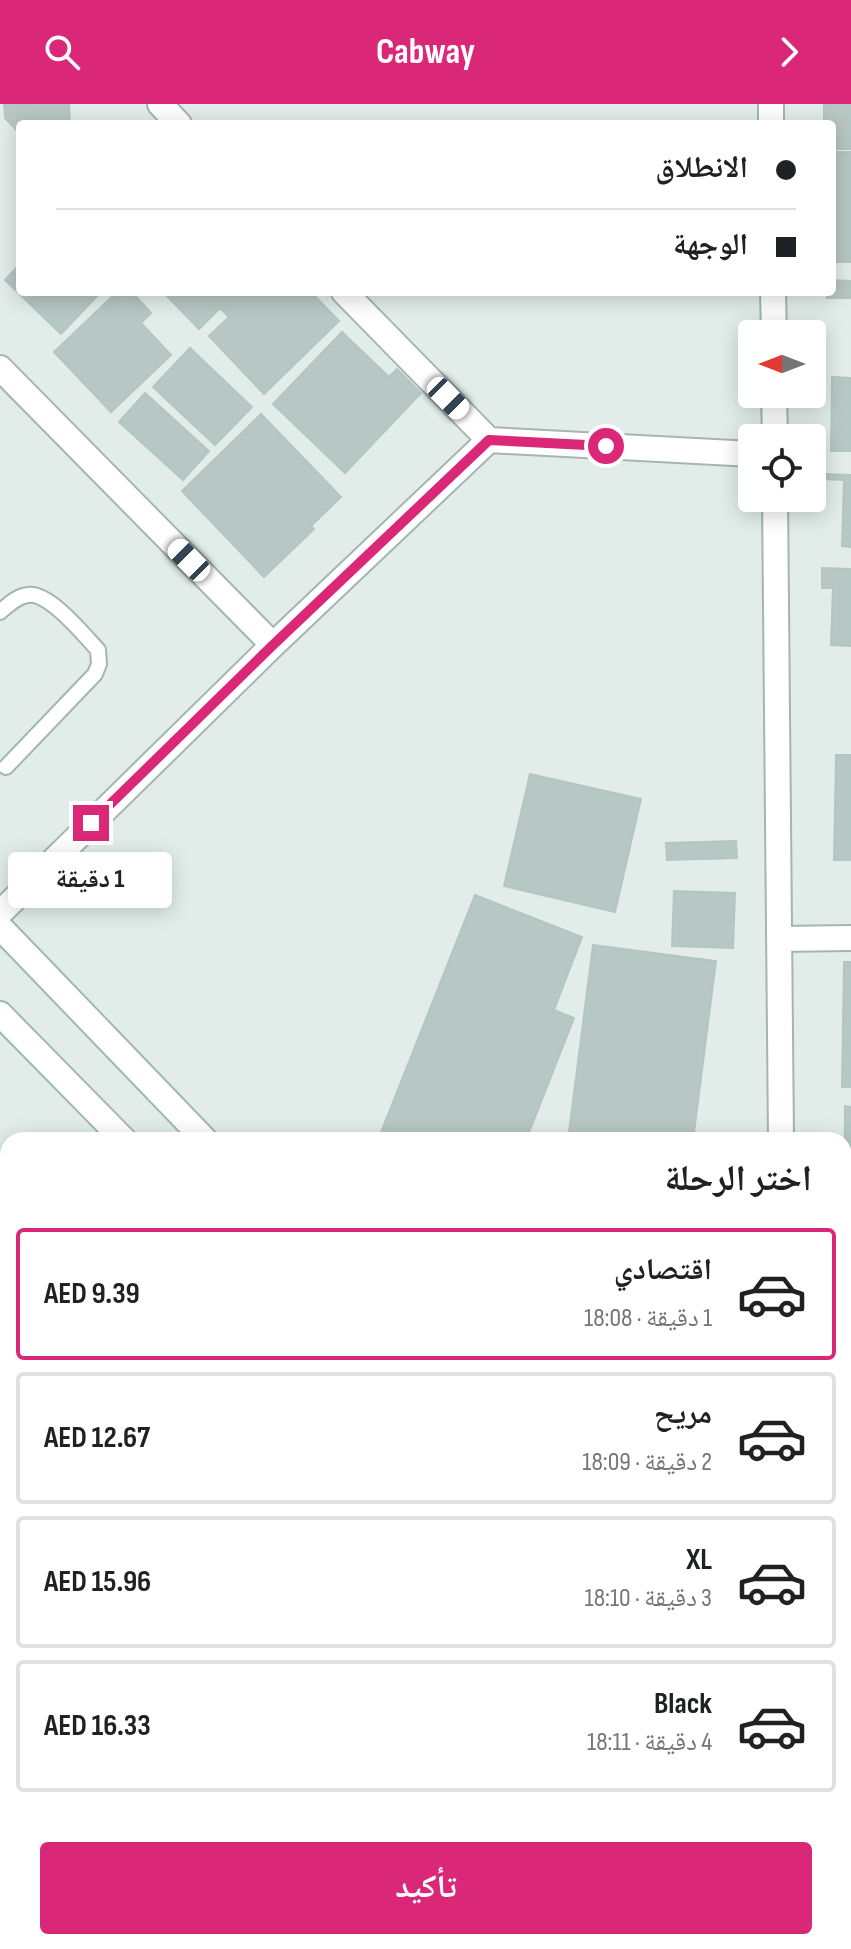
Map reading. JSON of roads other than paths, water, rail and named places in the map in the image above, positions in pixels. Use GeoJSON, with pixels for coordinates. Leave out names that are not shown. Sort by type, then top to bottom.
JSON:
{"type":"FeatureCollection","features":[{"type":"Feature","properties":{"kind":"street"},"geometry":{"type":"LineString","coordinates":[[160,104],[175,120]]}},
{"type":"Feature","properties":{"kind":"street"},"geometry":{"type":"LineString","coordinates":[[348,296],[489,440],[738,453]]}},
{"type":"Feature","properties":{"kind":"street"},"geometry":{"type":"LineString","coordinates":[[773,296],[774,320]]}},
{"type":"Feature","properties":{"kind":"street"},"geometry":{"type":"LineString","coordinates":[[0,368],[273,645]]}},
{"type":"Feature","properties":{"kind":"street"},"geometry":{"type":"LineString","coordinates":[[0,913],[273,645],[489,440]]}},
{"type":"Feature","properties":{"kind":"street"},"geometry":{"type":"LineString","coordinates":[[775,512],[781,1132]]}},
{"type":"Feature","properties":{"kind":"street"},"geometry":{"type":"LineString","coordinates":[[0,927],[197,1132]]}},
{"type":"Feature","properties":{"kind":"street"},"geometry":{"type":"LineString","coordinates":[[779,939],[851,938]]}},
{"type":"Feature","properties":{"kind":"street"},"geometry":{"type":"LineString","coordinates":[[0,1014],[116,1132]]}},
{"type":"Feature","properties":{"kind":"lane"},"geometry":{"type":"LineString","coordinates":[[0,612],[18,597],[30,594],[43,596],[98,650],[99,664],[95,674],[2,768]]}}]}
